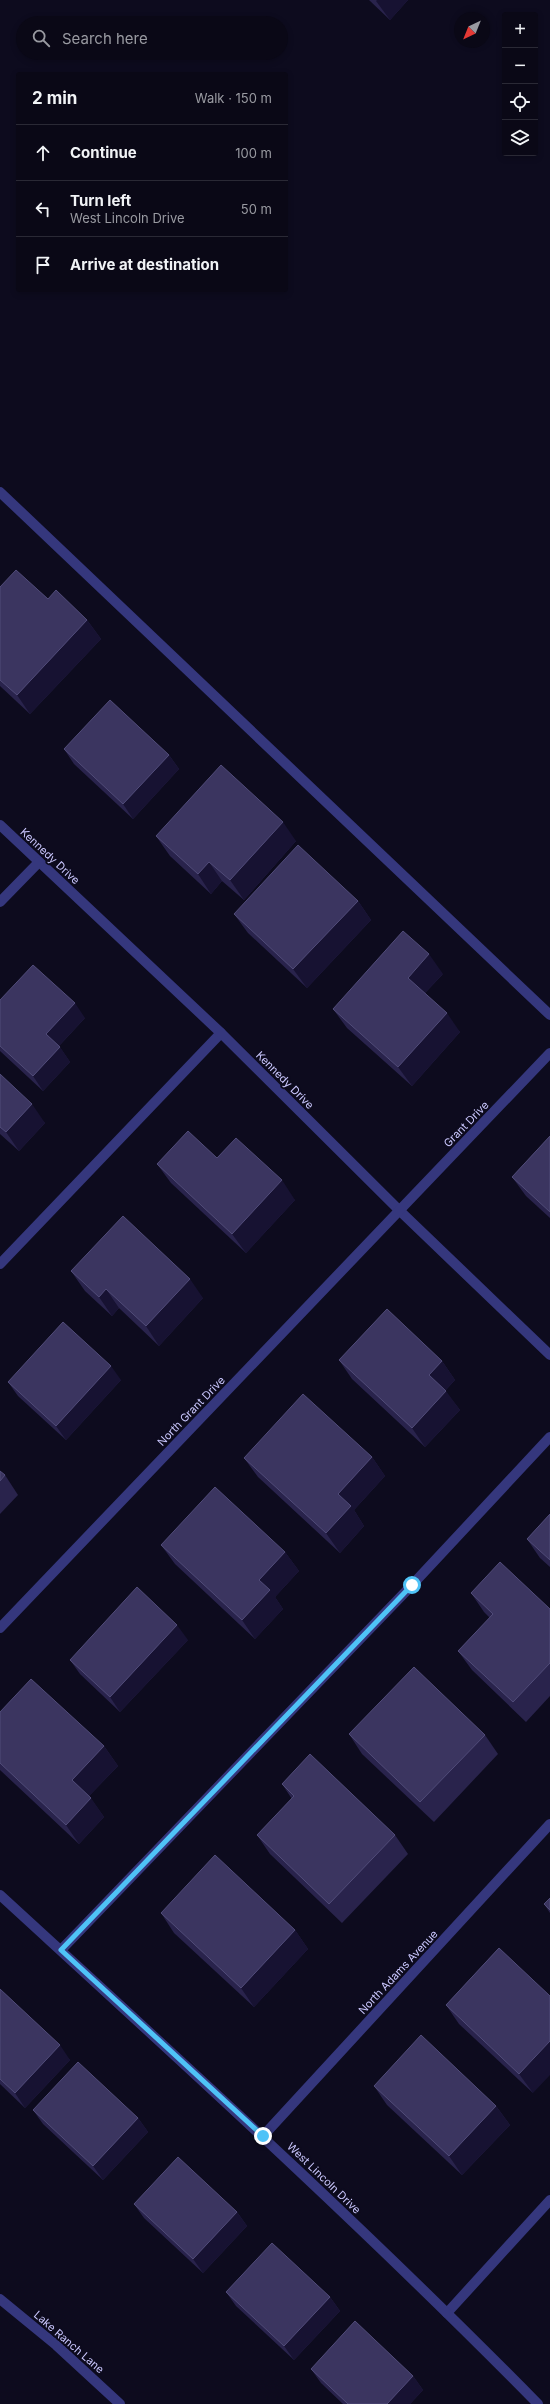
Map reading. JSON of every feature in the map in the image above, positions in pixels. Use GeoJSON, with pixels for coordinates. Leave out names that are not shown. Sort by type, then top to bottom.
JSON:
{"type":"FeatureCollection","features":[{"type":"Feature","properties":{"kind":"street"},"geometry":{"type":"LineString","coordinates":[[0,492],[550,1015]]}},
{"type":"Feature","properties":{"kind":"street","name":"Kennedy Drive"},"geometry":{"type":"LineString","coordinates":[[0,825],[221,1033],[400,1211],[550,1355]]}},
{"type":"Feature","properties":{"kind":"street"},"geometry":{"type":"LineString","coordinates":[[0,902],[39,862]]}},
{"type":"Feature","properties":{"kind":"street"},"geometry":{"type":"LineString","coordinates":[[0,1264],[221,1033]]}},
{"type":"Feature","properties":{"kind":"street","name":"Grant Drive"},"geometry":{"type":"LineString","coordinates":[[400,1211],[550,1053]]}},
{"type":"Feature","properties":{"kind":"street","name":"North Grant Drive"},"geometry":{"type":"LineString","coordinates":[[0,1628],[400,1211]]}},
{"type":"Feature","properties":{"kind":"street"},"geometry":{"type":"LineString","coordinates":[[61,1950],[412,1585],[550,1437]]}},
{"type":"Feature","properties":{"kind":"street","name":"North Adams Avenue"},"geometry":{"type":"LineString","coordinates":[[263,2136],[550,1824]]}},
{"type":"Feature","properties":{"kind":"street","name":"West Lincoln Drive"},"geometry":{"type":"LineString","coordinates":[[0,1895],[263,2136],[447,2313],[538,2404]]}},
{"type":"Feature","properties":{"kind":"street"},"geometry":{"type":"LineString","coordinates":[[447,2313],[550,2200]]}},
{"type":"Feature","properties":{"kind":"street","name":"Lake Ranch Lane"},"geometry":{"type":"LineString","coordinates":[[0,2299],[56,2345],[120,2404]]}},
{"type":"Feature","properties":{"kind":"building"},"geometry":{"type":"Polygon","coordinates":[[[16,570],[48,599],[56,590],[87,620],[17,695],[0,680],[0,587],[16,570]]]}},
{"type":"Feature","properties":{"kind":"building"},"geometry":{"type":"Polygon","coordinates":[[[110,700],[169,755],[123,804],[64,749],[110,700]]]}},
{"type":"Feature","properties":{"kind":"building"},"geometry":{"type":"Polygon","coordinates":[[[221,765],[283,822],[230,880],[209,862],[198,874],[156,836],[221,765]]]}},
{"type":"Feature","properties":{"kind":"building"},"geometry":{"type":"Polygon","coordinates":[[[298,845],[358,901],[293,969],[234,914],[298,845]]]}},
{"type":"Feature","properties":{"kind":"building"},"geometry":{"type":"Polygon","coordinates":[[[403,931],[429,954],[408,978],[447,1013],[398,1067],[333,1009],[403,931]]]}},
{"type":"Feature","properties":{"kind":"building"},"geometry":{"type":"Polygon","coordinates":[[[33,965],[75,1003],[46,1034],[60,1047],[33,1076],[0,1046],[0,1000],[33,965]]]}},
{"type":"Feature","properties":{"kind":"building"},"geometry":{"type":"Polygon","coordinates":[[[0,1074],[32,1104],[6,1132],[0,1127],[0,1074]]]}},
{"type":"Feature","properties":{"kind":"building"},"geometry":{"type":"Polygon","coordinates":[[[188,1131],[217,1158],[236,1138],[282,1180],[232,1234],[157,1164],[188,1131]]]}},
{"type":"Feature","properties":{"kind":"building"},"geometry":{"type":"Polygon","coordinates":[[[550,1136],[550,1212],[512,1177],[550,1136]]]}},
{"type":"Feature","properties":{"kind":"building"},"geometry":{"type":"Polygon","coordinates":[[[123,1216],[190,1279],[146,1326],[106,1289],[99,1297],[71,1271],[123,1216]]]}},
{"type":"Feature","properties":{"kind":"building"},"geometry":{"type":"Polygon","coordinates":[[[387,1309],[442,1361],[429,1375],[446,1391],[412,1428],[339,1360],[387,1309]]]}},
{"type":"Feature","properties":{"kind":"building"},"geometry":{"type":"Polygon","coordinates":[[[63,1322],[111,1366],[56,1426],[8,1382],[63,1322]]]}},
{"type":"Feature","properties":{"kind":"building"},"geometry":{"type":"Polygon","coordinates":[[[303,1394],[372,1457],[338,1494],[351,1506],[326,1533],[244,1458],[303,1394]]]}},
{"type":"Feature","properties":{"kind":"building"},"geometry":{"type":"Polygon","coordinates":[[[0,1471],[5,1475],[0,1481],[0,1471]]]}},
{"type":"Feature","properties":{"kind":"building"},"geometry":{"type":"Polygon","coordinates":[[[215,1487],[285,1552],[259,1580],[270,1590],[242,1620],[161,1545],[215,1487]]]}},
{"type":"Feature","properties":{"kind":"building"},"geometry":{"type":"Polygon","coordinates":[[[550,1514],[550,1560],[527,1539],[550,1514]]]}},
{"type":"Feature","properties":{"kind":"building"},"geometry":{"type":"Polygon","coordinates":[[[500,1562],[550,1609],[550,1663],[513,1702],[458,1651],[493,1614],[471,1593],[500,1562]]]}},
{"type":"Feature","properties":{"kind":"building"},"geometry":{"type":"Polygon","coordinates":[[[137,1587],[177,1625],[110,1697],[70,1660],[137,1587]]]}},
{"type":"Feature","properties":{"kind":"building"},"geometry":{"type":"Polygon","coordinates":[[[414,1667],[485,1735],[420,1802],[349,1734],[414,1667]]]}},
{"type":"Feature","properties":{"kind":"building"},"geometry":{"type":"Polygon","coordinates":[[[31,1679],[104,1746],[72,1780],[91,1798],[66,1825],[0,1763],[0,1712],[31,1679]]]}},
{"type":"Feature","properties":{"kind":"building"},"geometry":{"type":"Polygon","coordinates":[[[310,1754],[395,1835],[329,1904],[257,1835],[294,1796],[282,1784],[310,1754]]]}},
{"type":"Feature","properties":{"kind":"building"},"geometry":{"type":"Polygon","coordinates":[[[215,1855],[295,1930],[241,1988],[161,1913],[215,1855]]]}},
{"type":"Feature","properties":{"kind":"building"},"geometry":{"type":"Polygon","coordinates":[[[550,1898],[550,1910],[544,1904],[550,1898]]]}},
{"type":"Feature","properties":{"kind":"building"},"geometry":{"type":"Polygon","coordinates":[[[499,1948],[550,1996],[550,2041],[519,2074],[446,2005],[499,1948]]]}},
{"type":"Feature","properties":{"kind":"building"},"geometry":{"type":"Polygon","coordinates":[[[0,1989],[60,2045],[15,2093],[0,2079],[0,1989]]]}},
{"type":"Feature","properties":{"kind":"building"},"geometry":{"type":"Polygon","coordinates":[[[421,2035],[496,2106],[449,2156],[374,2086],[421,2035]]]}},
{"type":"Feature","properties":{"kind":"building"},"geometry":{"type":"Polygon","coordinates":[[[78,2062],[138,2118],[93,2166],[33,2110],[78,2062]]]}},
{"type":"Feature","properties":{"kind":"building"},"geometry":{"type":"Polygon","coordinates":[[[178,2157],[237,2212],[193,2259],[134,2204],[178,2157]]]}},
{"type":"Feature","properties":{"kind":"building"},"geometry":{"type":"Polygon","coordinates":[[[272,2243],[330,2297],[284,2346],[226,2292],[272,2243]]]}},
{"type":"Feature","properties":{"kind":"building"},"geometry":{"type":"Polygon","coordinates":[[[355,2321],[413,2376],[387,2404],[348,2404],[311,2369],[355,2321]]]}},
{"type":"Feature","properties":{"kind":"route"},"geometry":{"type":"LineString","coordinates":[[263,2136],[61,1950],[259,1742],[412,1585]]}}]}
